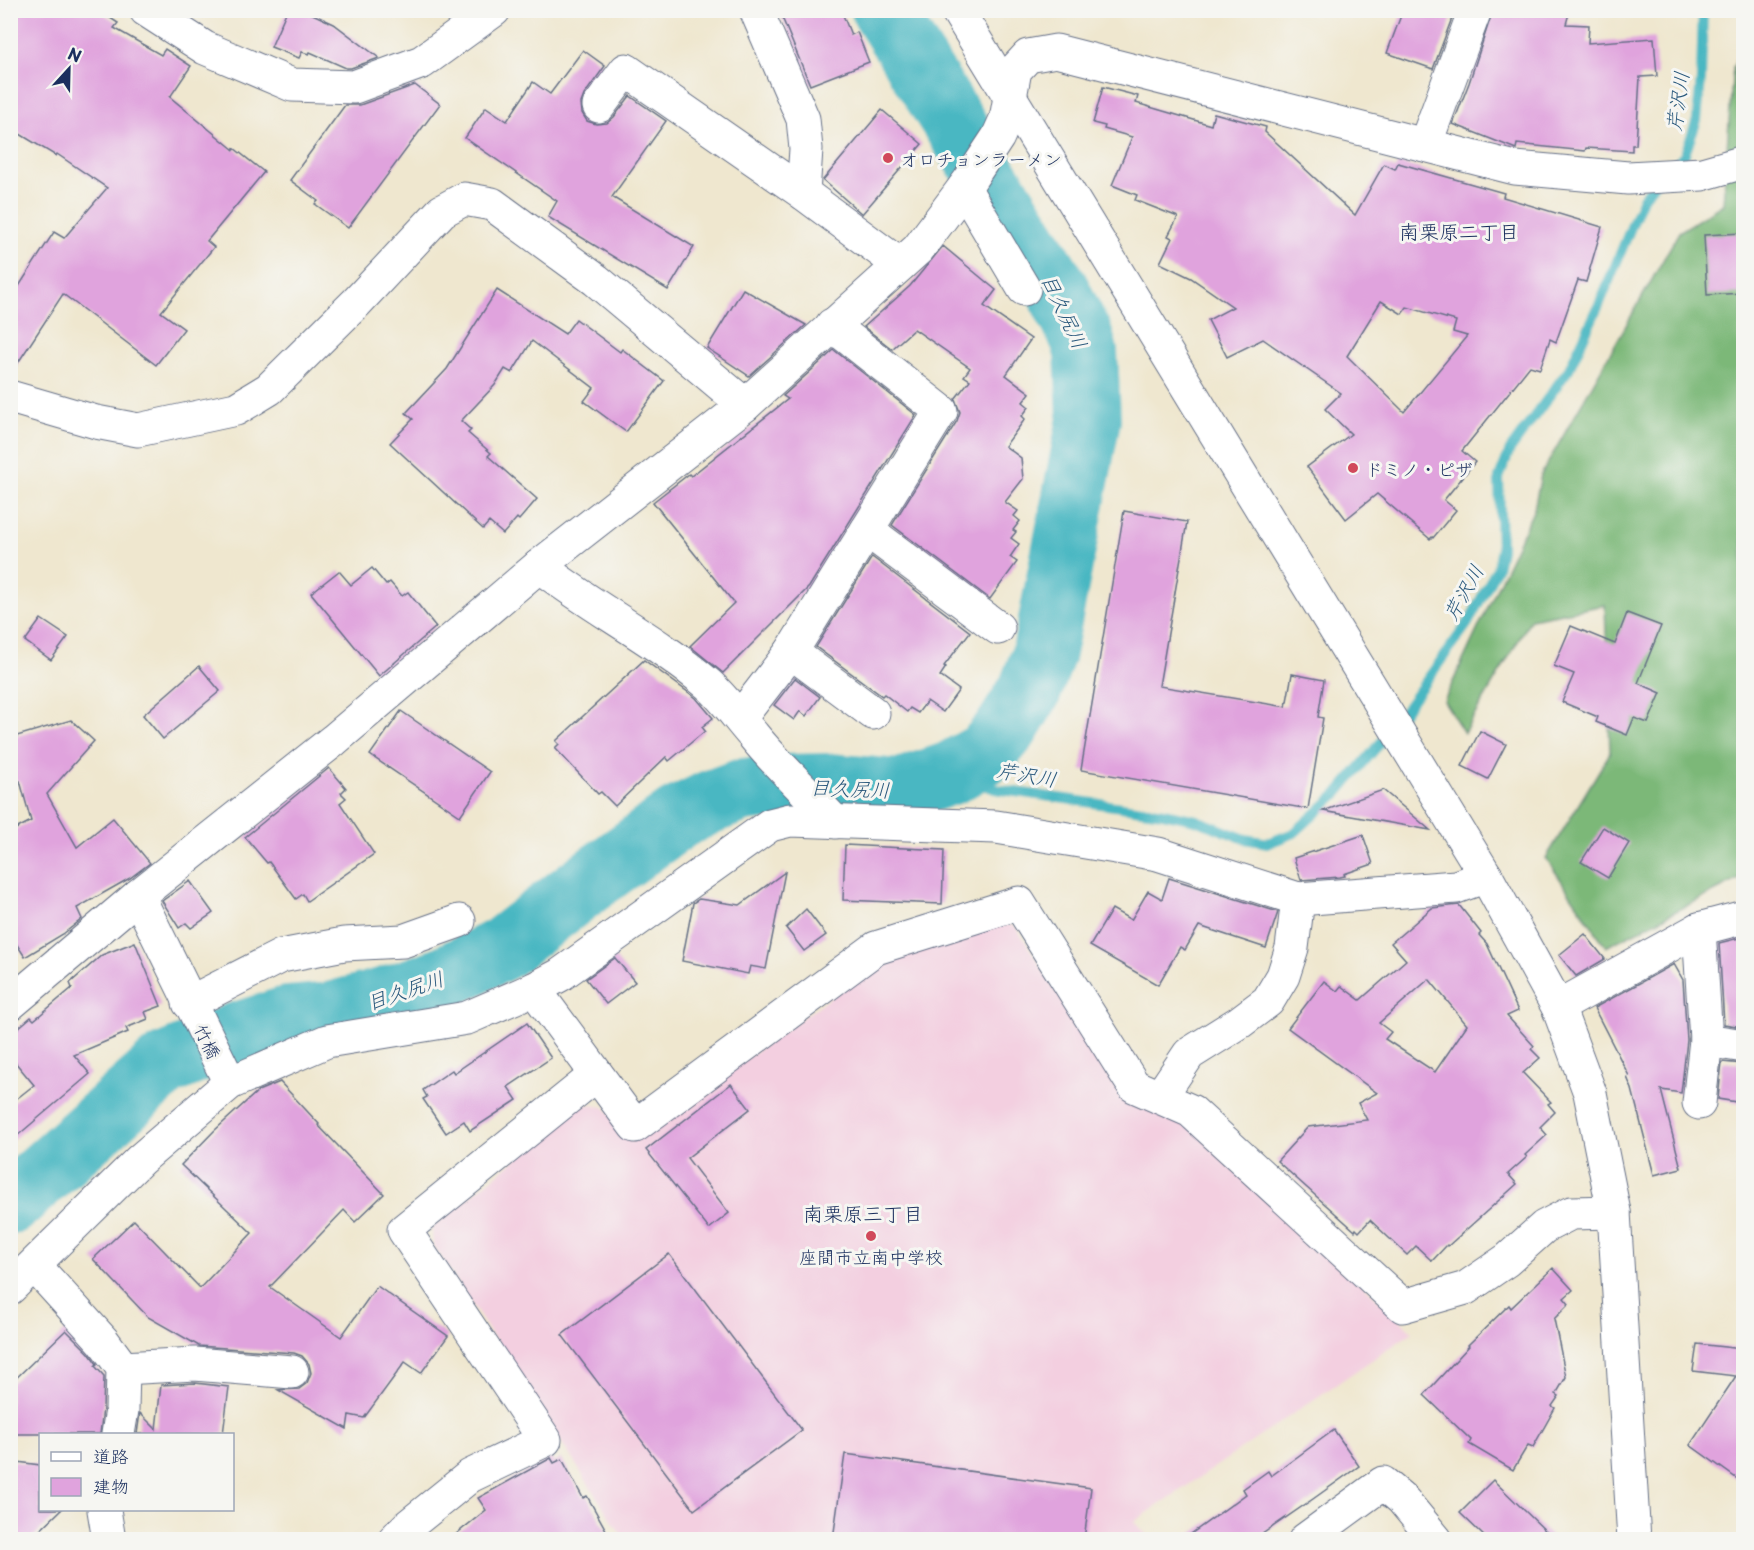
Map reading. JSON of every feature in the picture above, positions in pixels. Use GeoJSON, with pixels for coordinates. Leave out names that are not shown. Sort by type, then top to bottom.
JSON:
{"type":"FeatureCollection","features":[{"type":"Feature","properties":{"kind":"street"},"geometry":{"type":"LineString","coordinates":[[146,10],[205,48],[292,85],[354,87],[422,62],[494,10]]}},
{"type":"Feature","properties":{"kind":"street"},"geometry":{"type":"LineString","coordinates":[[756,10],[803,119],[806,149],[803,193]]}},
{"type":"Feature","properties":{"kind":"street"},"geometry":{"type":"LineString","coordinates":[[957,10],[1486,876],[1558,1007],[1590,1092],[1614,1212],[1634,1539]]}},
{"type":"Feature","properties":{"kind":"street"},"geometry":{"type":"LineString","coordinates":[[1425,145],[1475,10]]}},
{"type":"Feature","properties":{"kind":"street"},"geometry":{"type":"LineString","coordinates":[[10,1004],[138,896],[334,740],[539,566],[745,405],[918,249],[998,137],[1005,119],[1014,70],[1028,56],[1056,51],[1515,168],[1628,178],[1702,174],[1743,162]]}},
{"type":"Feature","properties":{"kind":"street"},"geometry":{"type":"LineString","coordinates":[[599,106],[626,70],[803,193],[900,265]]}},
{"type":"Feature","properties":{"kind":"street"},"geometry":{"type":"LineString","coordinates":[[966,184],[1024,289]]}},
{"type":"Feature","properties":{"kind":"street"},"geometry":{"type":"LineString","coordinates":[[10,397],[96,422],[138,430],[236,409],[269,389],[357,302],[442,211],[464,199],[492,204],[596,280],[745,405]]}},
{"type":"Feature","properties":{"kind":"street"},"geometry":{"type":"LineString","coordinates":[[747,727],[941,411],[832,325]]}},
{"type":"Feature","properties":{"kind":"street"},"geometry":{"type":"LineString","coordinates":[[867,530],[998,628]]}},
{"type":"Feature","properties":{"kind":"street"},"geometry":{"type":"LineString","coordinates":[[539,566],[566,587],[617,618],[683,664],[710,686],[828,814]]}},
{"type":"Feature","properties":{"kind":"street"},"geometry":{"type":"LineString","coordinates":[[791,652],[873,713]]}},
{"type":"Feature","properties":{"kind":"street"},"geometry":{"type":"LineString","coordinates":[[10,1288],[227,1078],[327,1041],[467,1018],[534,989],[560,975],[770,825],[828,814],[996,827],[1158,854],[1298,899],[1456,887],[1486,876]]}},
{"type":"Feature","properties":{"kind":"street","name":"竹橋"},"geometry":{"type":"LineString","coordinates":[[138,896],[227,1078]]}},
{"type":"Feature","properties":{"kind":"street"},"geometry":{"type":"LineString","coordinates":[[1160,1097],[1189,1054],[1240,1022],[1268,1001],[1283,976],[1292,948],[1298,899]]}},
{"type":"Feature","properties":{"kind":"street"},"geometry":{"type":"LineString","coordinates":[[534,989],[634,1126],[876,948],[1018,903],[1134,1086],[1191,1111],[1403,1306],[1466,1288],[1507,1260],[1544,1227],[1571,1213],[1614,1212]]}},
{"type":"Feature","properties":{"kind":"street"},"geometry":{"type":"LineString","coordinates":[[1558,1007],[1699,929],[1743,917]]}},
{"type":"Feature","properties":{"kind":"street"},"geometry":{"type":"LineString","coordinates":[[190,1006],[281,956],[344,944],[403,941],[459,921]]}},
{"type":"Feature","properties":{"kind":"street"},"geometry":{"type":"LineString","coordinates":[[1699,929],[1706,1040],[1699,1103]]}},
{"type":"Feature","properties":{"kind":"street"},"geometry":{"type":"LineString","coordinates":[[1706,1040],[1743,1046]]}},
{"type":"Feature","properties":{"kind":"street"},"geometry":{"type":"LineString","coordinates":[[394,1539],[470,1476],[545,1440],[404,1230],[596,1075]]}},
{"type":"Feature","properties":{"kind":"street"},"geometry":{"type":"LineString","coordinates":[[35,1266],[103,1341],[123,1368],[122,1410],[118,1433]]}},
{"type":"Feature","properties":{"kind":"street"},"geometry":{"type":"LineString","coordinates":[[123,1368],[195,1364],[292,1372]]}},
{"type":"Feature","properties":{"kind":"street"},"geometry":{"type":"LineString","coordinates":[[1305,1539],[1383,1483],[1402,1499],[1436,1539]]}},
{"type":"Feature","properties":{"kind":"street"},"geometry":{"type":"LineString","coordinates":[[104,1511],[109,1539]]}},
{"type":"Feature","properties":{"kind":"shaded area","name":"座間市立南中学校"},"geometry":{"type":"Polygon","coordinates":[[[1000,922],[1016,927],[1124,1100],[1185,1120],[1413,1332],[1134,1522],[1151,1539],[624,1539],[433,1244],[432,1228],[583,1104],[604,1107],[632,1142],[882,960],[1000,922]]]}},
{"type":"Feature","properties":{"kind":"green space"},"geometry":{"type":"Polygon","coordinates":[[[1743,48],[1743,877],[1606,947],[1546,858],[1610,753],[1605,605],[1531,619],[1464,733],[1444,701],[1534,509],[1541,475],[1679,232],[1723,204],[1733,67],[1743,48]]]}},
{"type":"Feature","properties":{"kind":"building"},"geometry":{"type":"Polygon","coordinates":[[[10,10],[98,10],[118,23],[114,28],[161,55],[165,49],[191,66],[170,97],[264,172],[207,241],[214,247],[161,312],[184,329],[156,365],[63,294],[10,375],[10,300],[54,232],[64,238],[107,188],[57,154],[56,156],[10,128],[10,10]]]}},
{"type":"Feature","properties":{"kind":"building"},"geometry":{"type":"Polygon","coordinates":[[[287,10],[304,10],[334,24],[379,58],[346,68],[310,52],[309,54],[302,52],[299,58],[271,47],[287,10]]]}},
{"type":"Feature","properties":{"kind":"building"},"geometry":{"type":"Polygon","coordinates":[[[779,10],[841,10],[851,35],[857,32],[869,62],[810,85],[779,10]]]}},
{"type":"Feature","properties":{"kind":"building"},"geometry":{"type":"Polygon","coordinates":[[[1403,10],[1455,10],[1433,69],[1387,53],[1403,10]]]}},
{"type":"Feature","properties":{"kind":"building"},"geometry":{"type":"Polygon","coordinates":[[[1493,10],[1570,10],[1566,24],[1589,25],[1588,43],[1654,38],[1657,76],[1640,77],[1636,145],[1632,145],[1632,151],[1586,148],[1585,151],[1517,144],[1516,149],[1453,124],[1493,10]]]}},
{"type":"Feature","properties":{"kind":"building"},"geometry":{"type":"Polygon","coordinates":[[[583,50],[605,66],[584,95],[581,103],[582,113],[587,121],[596,124],[607,123],[630,96],[666,121],[612,197],[694,247],[668,290],[548,217],[557,201],[465,138],[486,107],[507,121],[533,82],[550,94],[583,50]]]}},
{"type":"Feature","properties":{"kind":"building"},"geometry":{"type":"Polygon","coordinates":[[[415,85],[440,104],[348,228],[315,204],[318,201],[290,180],[345,105],[360,105],[415,85]]]}},
{"type":"Feature","properties":{"kind":"building"},"geometry":{"type":"Polygon","coordinates":[[[1103,87],[1138,96],[1136,103],[1211,125],[1214,113],[1266,127],[1265,132],[1355,215],[1384,164],[1395,169],[1398,163],[1504,193],[1503,197],[1602,227],[1586,282],[1578,280],[1556,342],[1550,339],[1540,369],[1530,366],[1462,451],[1475,462],[1444,500],[1456,510],[1433,538],[1430,539],[1377,494],[1346,519],[1307,467],[1351,434],[1325,409],[1341,393],[1263,339],[1227,357],[1208,320],[1233,307],[1191,278],[1160,263],[1172,238],[1168,236],[1178,217],[1135,200],[1137,195],[1112,185],[1132,137],[1104,129],[1105,126],[1093,123],[1103,87]],[[1381,301],[1347,356],[1404,412],[1467,336],[1453,332],[1456,321],[1407,307],[1402,314],[1381,301]]]}},
{"type":"Feature","properties":{"kind":"building"},"geometry":{"type":"Polygon","coordinates":[[[882,110],[922,144],[862,214],[823,180],[882,110]]]}},
{"type":"Feature","properties":{"kind":"building"},"geometry":{"type":"Polygon","coordinates":[[[1743,233],[1743,293],[1707,295],[1704,235],[1743,233]]]}},
{"type":"Feature","properties":{"kind":"building"},"geometry":{"type":"Polygon","coordinates":[[[943,246],[996,290],[984,306],[1031,339],[1006,375],[1030,393],[1023,402],[1029,407],[1022,416],[1025,419],[1005,446],[1021,458],[1023,479],[1005,502],[1018,511],[1014,516],[1020,521],[1013,530],[1016,532],[1011,538],[1019,544],[1010,557],[1017,562],[990,599],[892,525],[957,421],[960,412],[955,399],[970,380],[964,376],[970,368],[914,329],[892,349],[864,327],[910,286],[943,246]]]}},
{"type":"Feature","properties":{"kind":"building"},"geometry":{"type":"Polygon","coordinates":[[[743,289],[806,325],[749,376],[707,348],[743,289]]]}},
{"type":"Feature","properties":{"kind":"building"},"geometry":{"type":"Polygon","coordinates":[[[497,290],[565,334],[576,319],[620,352],[622,349],[664,381],[626,432],[584,401],[594,388],[532,341],[512,373],[505,369],[495,385],[461,421],[471,430],[468,433],[491,453],[488,456],[537,499],[503,534],[489,522],[483,529],[390,443],[413,419],[406,413],[447,369],[497,290]]]}},
{"type":"Feature","properties":{"kind":"building"},"geometry":{"type":"Polygon","coordinates":[[[834,350],[916,415],[809,587],[723,673],[690,646],[734,603],[653,502],[689,474],[691,476],[788,399],[783,396],[834,350]]]}},
{"type":"Feature","properties":{"kind":"building"},"geometry":{"type":"Polygon","coordinates":[[[1124,511],[1187,522],[1159,686],[1286,707],[1292,674],[1324,680],[1318,717],[1323,718],[1308,809],[1081,770],[1124,511]]]}},
{"type":"Feature","properties":{"kind":"building"},"geometry":{"type":"Polygon","coordinates":[[[872,557],[970,632],[944,666],[946,667],[940,676],[959,690],[943,712],[927,701],[918,713],[910,708],[907,712],[816,647],[872,557]]]}},
{"type":"Feature","properties":{"kind":"building"},"geometry":{"type":"Polygon","coordinates":[[[372,568],[386,585],[390,582],[402,596],[408,592],[436,627],[379,676],[311,593],[339,571],[351,585],[372,568]]]}},
{"type":"Feature","properties":{"kind":"building"},"geometry":{"type":"Polygon","coordinates":[[[1627,613],[1661,626],[1638,683],[1661,693],[1648,723],[1634,718],[1627,735],[1596,722],[1598,717],[1562,702],[1574,674],[1554,666],[1571,626],[1615,644],[1627,613]]]}},
{"type":"Feature","properties":{"kind":"building"},"geometry":{"type":"Polygon","coordinates":[[[41,619],[68,637],[51,660],[25,641],[41,619]]]}},
{"type":"Feature","properties":{"kind":"building"},"geometry":{"type":"Polygon","coordinates":[[[644,660],[696,698],[713,718],[702,727],[705,731],[669,761],[666,757],[615,806],[601,792],[598,794],[555,748],[559,744],[556,741],[644,660]]]}},
{"type":"Feature","properties":{"kind":"building"},"geometry":{"type":"Polygon","coordinates":[[[199,666],[220,691],[163,739],[143,715],[199,666]]]}},
{"type":"Feature","properties":{"kind":"building"},"geometry":{"type":"Polygon","coordinates":[[[795,678],[820,697],[806,716],[800,711],[794,720],[774,705],[795,678]]]}},
{"type":"Feature","properties":{"kind":"building"},"geometry":{"type":"Polygon","coordinates":[[[401,711],[490,772],[460,816],[370,755],[401,711]]]}},
{"type":"Feature","properties":{"kind":"building"},"geometry":{"type":"Polygon","coordinates":[[[71,720],[94,741],[47,794],[77,847],[113,818],[150,863],[130,878],[77,908],[82,919],[63,934],[25,957],[10,934],[10,832],[31,821],[20,781],[10,779],[10,738],[71,720]]]}},
{"type":"Feature","properties":{"kind":"building"},"geometry":{"type":"Polygon","coordinates":[[[1480,731],[1506,744],[1488,779],[1462,766],[1480,731]]]}},
{"type":"Feature","properties":{"kind":"building"},"geometry":{"type":"Polygon","coordinates":[[[329,768],[346,788],[341,793],[346,798],[340,803],[374,854],[307,901],[303,894],[296,899],[269,862],[267,863],[245,837],[329,768]]]}},
{"type":"Feature","properties":{"kind":"building"},"geometry":{"type":"Polygon","coordinates":[[[1383,790],[1430,830],[1323,811],[1383,790]]]}},
{"type":"Feature","properties":{"kind":"building"},"geometry":{"type":"Polygon","coordinates":[[[1603,827],[1629,843],[1608,878],[1581,862],[1603,827]]]}},
{"type":"Feature","properties":{"kind":"building"},"geometry":{"type":"Polygon","coordinates":[[[1363,835],[1373,864],[1344,874],[1345,876],[1301,880],[1294,858],[1363,835]]]}},
{"type":"Feature","properties":{"kind":"building"},"geometry":{"type":"Polygon","coordinates":[[[845,845],[944,850],[942,904],[843,900],[845,845]]]}},
{"type":"Feature","properties":{"kind":"building"},"geometry":{"type":"Polygon","coordinates":[[[785,872],[766,969],[750,966],[748,974],[682,961],[693,903],[699,899],[740,905],[785,872]]]}},
{"type":"Feature","properties":{"kind":"building"},"geometry":{"type":"Polygon","coordinates":[[[1169,878],[1278,912],[1266,948],[1199,926],[1185,950],[1180,947],[1158,985],[1090,946],[1112,909],[1131,920],[1148,891],[1162,899],[1169,878]]]}},
{"type":"Feature","properties":{"kind":"building"},"geometry":{"type":"Polygon","coordinates":[[[190,881],[213,913],[191,928],[186,923],[179,928],[162,901],[190,881]]]}},
{"type":"Feature","properties":{"kind":"building"},"geometry":{"type":"Polygon","coordinates":[[[1459,905],[1481,933],[1479,935],[1487,944],[1518,1011],[1507,1016],[1534,1046],[1531,1049],[1540,1058],[1523,1073],[1551,1102],[1548,1104],[1555,1112],[1540,1127],[1547,1135],[1508,1174],[1517,1184],[1432,1261],[1416,1246],[1407,1255],[1370,1220],[1359,1232],[1356,1229],[1355,1231],[1277,1161],[1308,1127],[1367,1120],[1358,1103],[1377,1093],[1288,1028],[1324,981],[1337,991],[1341,986],[1360,1000],[1406,960],[1391,943],[1432,908],[1459,905]],[[1429,979],[1379,1023],[1391,1032],[1385,1039],[1435,1072],[1467,1025],[1429,979]]]}},
{"type":"Feature","properties":{"kind":"building"},"geometry":{"type":"Polygon","coordinates":[[[806,909],[826,935],[804,951],[786,928],[806,909]]]}},
{"type":"Feature","properties":{"kind":"building"},"geometry":{"type":"Polygon","coordinates":[[[1585,934],[1605,959],[1576,976],[1559,955],[1585,934]]]}},
{"type":"Feature","properties":{"kind":"building"},"geometry":{"type":"Polygon","coordinates":[[[1743,937],[1743,1027],[1724,1024],[1719,943],[1743,937]]]}},
{"type":"Feature","properties":{"kind":"building"},"geometry":{"type":"Polygon","coordinates":[[[135,942],[161,1006],[145,1012],[148,1019],[126,1028],[128,1032],[74,1055],[90,1074],[10,1142],[10,1104],[34,1085],[10,1056],[10,1035],[31,1017],[34,1020],[72,988],[70,983],[102,955],[135,942]]]}},
{"type":"Feature","properties":{"kind":"building"},"geometry":{"type":"Polygon","coordinates":[[[615,958],[635,982],[606,1004],[586,979],[615,958]]]}},
{"type":"Feature","properties":{"kind":"building"},"geometry":{"type":"Polygon","coordinates":[[[1674,964],[1683,980],[1687,1040],[1681,1093],[1661,1090],[1681,1168],[1654,1175],[1627,1077],[1629,1076],[1594,1008],[1674,964]]]}},
{"type":"Feature","properties":{"kind":"building"},"geometry":{"type":"Polygon","coordinates":[[[527,1023],[551,1058],[508,1087],[517,1100],[470,1131],[464,1121],[446,1133],[423,1099],[427,1097],[423,1090],[452,1070],[454,1073],[527,1023]]]}},
{"type":"Feature","properties":{"kind":"building"},"geometry":{"type":"Polygon","coordinates":[[[1722,1062],[1743,1064],[1743,1103],[1718,1099],[1722,1062]]]}},
{"type":"Feature","properties":{"kind":"building"},"geometry":{"type":"Polygon","coordinates":[[[280,1082],[384,1194],[355,1222],[344,1210],[270,1287],[341,1337],[377,1286],[448,1336],[421,1373],[405,1362],[364,1418],[349,1415],[347,1429],[278,1390],[299,1389],[307,1383],[311,1373],[309,1364],[302,1356],[294,1353],[199,1346],[148,1317],[93,1259],[134,1220],[200,1288],[252,1233],[181,1165],[258,1091],[280,1082]]]}},
{"type":"Feature","properties":{"kind":"building"},"geometry":{"type":"Polygon","coordinates":[[[731,1084],[750,1109],[687,1158],[729,1213],[709,1229],[646,1150],[731,1084]]]}},
{"type":"Feature","properties":{"kind":"building"},"geometry":{"type":"Polygon","coordinates":[[[669,1254],[802,1430],[694,1510],[562,1335],[669,1254]]]}},
{"type":"Feature","properties":{"kind":"building"},"geometry":{"type":"Polygon","coordinates":[[[1553,1268],[1573,1290],[1564,1298],[1569,1304],[1554,1319],[1566,1377],[1556,1394],[1559,1396],[1552,1406],[1555,1408],[1533,1447],[1528,1445],[1513,1470],[1469,1444],[1471,1440],[1424,1395],[1468,1345],[1509,1305],[1511,1308],[1553,1268]]]}},
{"type":"Feature","properties":{"kind":"building"},"geometry":{"type":"Polygon","coordinates":[[[66,1330],[89,1353],[97,1364],[95,1366],[104,1376],[100,1433],[10,1434],[10,1384],[66,1330]]]}},
{"type":"Feature","properties":{"kind":"building"},"geometry":{"type":"Polygon","coordinates":[[[1697,1344],[1743,1349],[1743,1483],[1690,1445],[1736,1376],[1693,1371],[1697,1344]]]}},
{"type":"Feature","properties":{"kind":"building"},"geometry":{"type":"Polygon","coordinates":[[[195,1383],[229,1387],[223,1433],[137,1433],[140,1413],[156,1429],[161,1385],[195,1383]]]}},
{"type":"Feature","properties":{"kind":"building"},"geometry":{"type":"Polygon","coordinates":[[[1334,1430],[1359,1466],[1255,1539],[1184,1539],[1246,1494],[1243,1489],[1268,1471],[1271,1476],[1334,1430]]]}},
{"type":"Feature","properties":{"kind":"building"},"geometry":{"type":"Polygon","coordinates":[[[845,1454],[1091,1488],[1084,1539],[833,1539],[845,1454]]]}},
{"type":"Feature","properties":{"kind":"building"},"geometry":{"type":"Polygon","coordinates":[[[551,1458],[554,1463],[562,1459],[583,1498],[587,1496],[611,1539],[450,1539],[486,1510],[478,1498],[551,1458]]]}},
{"type":"Feature","properties":{"kind":"building"},"geometry":{"type":"Polygon","coordinates":[[[10,1461],[39,1465],[39,1511],[60,1511],[31,1539],[10,1539],[10,1461]]]}},
{"type":"Feature","properties":{"kind":"building"},"geometry":{"type":"Polygon","coordinates":[[[1493,1480],[1554,1539],[1487,1539],[1460,1513],[1493,1480]]]}},
{"type":"Feature","properties":{"kind":"waterway","name":"目久尻川"},"geometry":{"type":"LineString","coordinates":[[10,1203],[165,1065],[237,1034],[287,1018],[330,1014],[386,999],[439,980],[502,949],[589,882],[678,818],[710,802],[743,790],[780,786],[828,785],[898,791],[951,773],[986,753],[1007,728],[1030,690],[1044,652],[1089,419],[1086,352],[1081,336],[1055,285],[883,10]]}},
{"type":"Feature","properties":{"kind":"waterway","name":"芹沢川"},"geometry":{"type":"LineString","coordinates":[[1672,167],[1685,154],[1697,120],[1703,10]]}},
{"type":"Feature","properties":{"kind":"waterway","name":"芹沢川"},"geometry":{"type":"LineString","coordinates":[[951,773],[995,789],[1163,813],[1196,820],[1245,839],[1268,843],[1294,833],[1337,794],[1387,735],[1468,623],[1497,568],[1501,549],[1499,478],[1510,450],[1569,369],[1599,305],[1643,198],[1654,184]]}},
{"type":"Feature","properties":{"kind":"place","name":"オロチョンラーメン"},"geometry":{"type":"Point","coordinates":[888,158]}},
{"type":"Feature","properties":{"kind":"place","name":"ドミノ・ピザ"},"geometry":{"type":"Point","coordinates":[1353,468]}},
{"type":"Feature","properties":{"kind":"place","name":"座間市立南中学校"},"geometry":{"type":"Point","coordinates":[871,1236]}},
{"type":"Feature","properties":{"kind":"district","name":"南栗原二丁目"},"geometry":{"type":"Point","coordinates":[1459,231]}},
{"type":"Feature","properties":{"kind":"district","name":"南栗原三丁目"},"geometry":{"type":"Point","coordinates":[863,1213]}}]}
